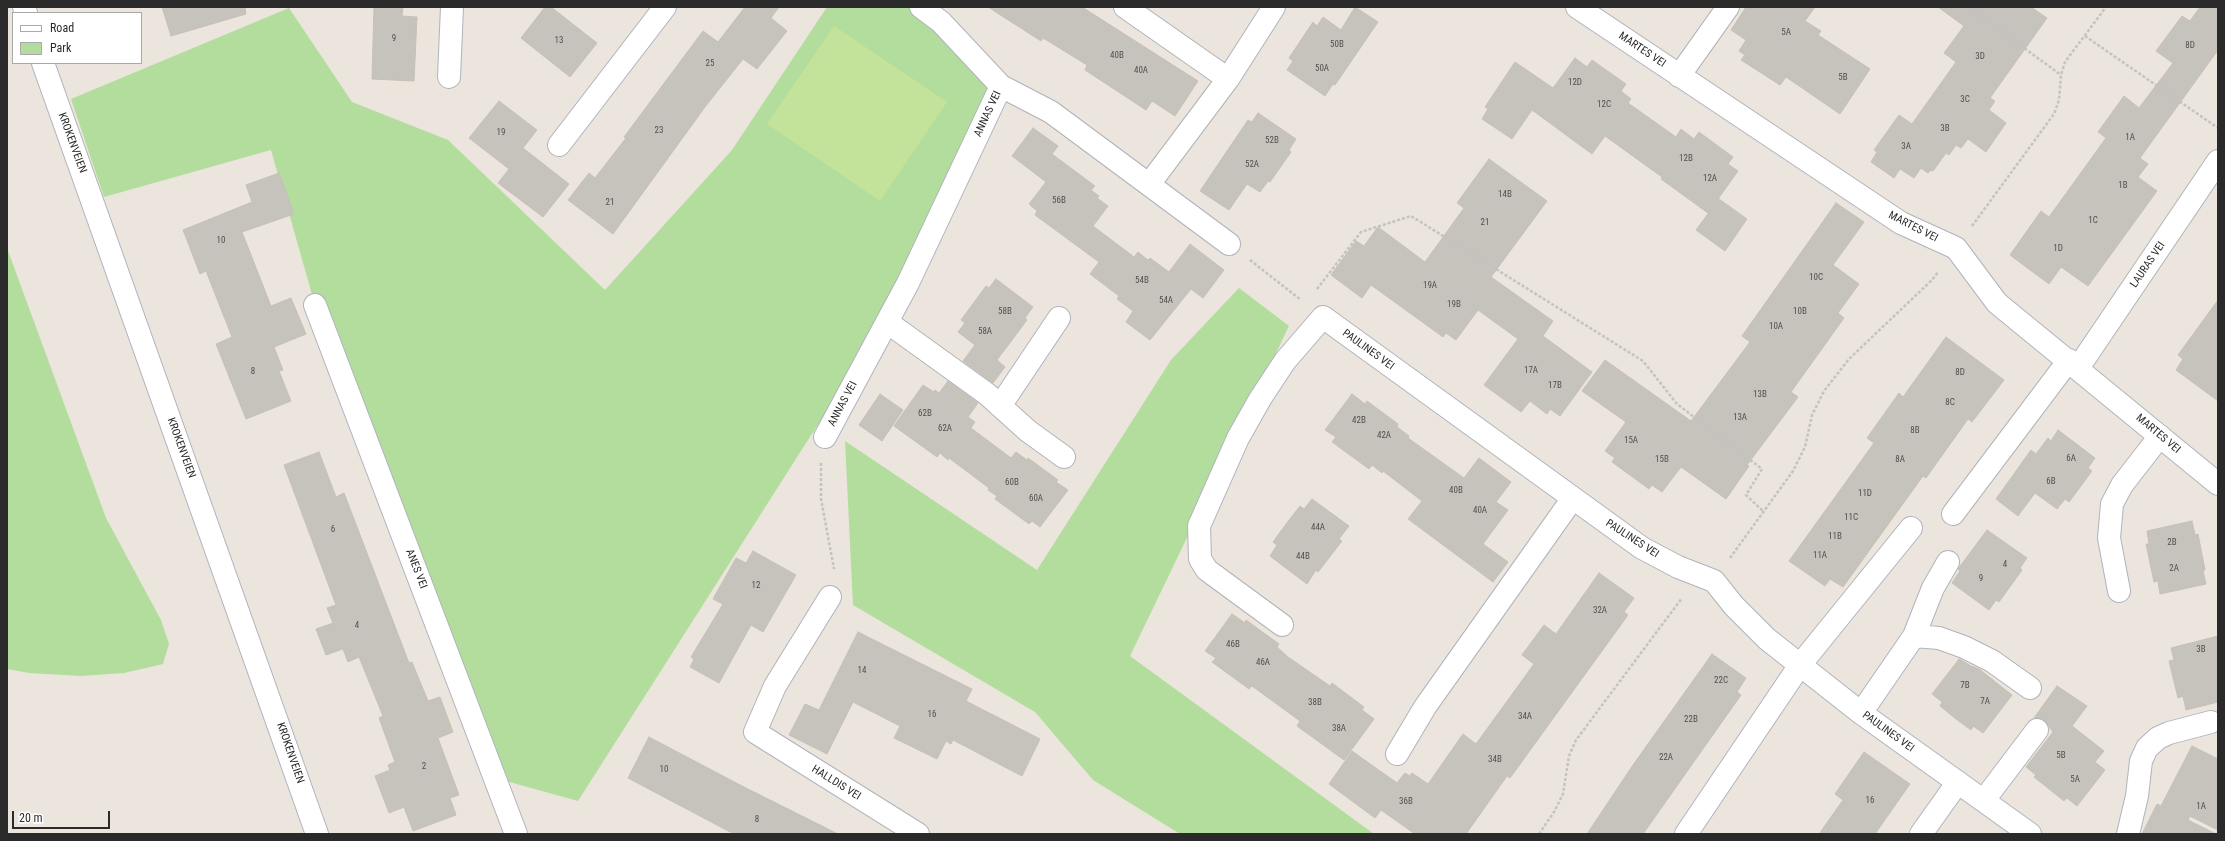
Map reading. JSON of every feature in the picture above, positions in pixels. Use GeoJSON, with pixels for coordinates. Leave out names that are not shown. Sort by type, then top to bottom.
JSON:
{"type":"FeatureCollection","features":[{"type":"Feature","properties":{"kind":"street"},"geometry":{"type":"LineString","coordinates":[[449,77],[452,7]]}},
{"type":"Feature","properties":{"kind":"street"},"geometry":{"type":"LineString","coordinates":[[559,145],[666,7]]}},
{"type":"Feature","properties":{"kind":"street","name":"ANNAS VEI"},"geometry":{"type":"LineString","coordinates":[[921,7],[940,22],[1001,86],[1050,112],[1150,183],[1230,244]]}},
{"type":"Feature","properties":{"kind":"street"},"geometry":{"type":"LineString","coordinates":[[1125,7],[1228,79]]}},
{"type":"Feature","properties":{"kind":"street"},"geometry":{"type":"LineString","coordinates":[[1150,183],[1228,79],[1274,7]]}},
{"type":"Feature","properties":{"kind":"street","name":"MARTES VEI"},"geometry":{"type":"LineString","coordinates":[[1577,7],[1901,223],[1956,248],[1998,303],[2218,484]]}},
{"type":"Feature","properties":{"kind":"street"},"geometry":{"type":"LineString","coordinates":[[1680,76],[1728,7]]}},
{"type":"Feature","properties":{"kind":"street","name":"KROKENVEIEN"},"geometry":{"type":"LineString","coordinates":[[43,64],[317,834]]}},
{"type":"Feature","properties":{"kind":"street","name":"ANNAS VEI"},"geometry":{"type":"LineString","coordinates":[[825,437],[908,283],[1001,86]]}},
{"type":"Feature","properties":{"kind":"street","name":"LAURAS VEI"},"geometry":{"type":"LineString","coordinates":[[1953,514],[2074,364],[2218,161]]}},
{"type":"Feature","properties":{"kind":"street","name":"ANES VEI"},"geometry":{"type":"LineString","coordinates":[[315,305],[516,834]]}},
{"type":"Feature","properties":{"kind":"street"},"geometry":{"type":"LineString","coordinates":[[1282,625],[1207,570],[1200,559],[1199,526],[1238,438],[1260,399],[1285,361],[1323,317]]}},
{"type":"Feature","properties":{"kind":"street","name":"PAULINES VEI"},"geometry":{"type":"LineString","coordinates":[[1323,317],[1642,548],[1678,567],[1706,578],[1767,639],[1861,713],[2030,834]]}},
{"type":"Feature","properties":{"kind":"street"},"geometry":{"type":"LineString","coordinates":[[1000,406],[1059,318]]}},
{"type":"Feature","properties":{"kind":"street"},"geometry":{"type":"LineString","coordinates":[[887,322],[1000,406],[1028,431],[1064,457]]}},
{"type":"Feature","properties":{"kind":"street"},"geometry":{"type":"LineString","coordinates":[[2119,591],[2109,538],[2112,504],[2122,485],[2160,436]]}},
{"type":"Feature","properties":{"kind":"street"},"geometry":{"type":"LineString","coordinates":[[1397,754],[1425,707],[1573,498]]}},
{"type":"Feature","properties":{"kind":"street"},"geometry":{"type":"LineString","coordinates":[[1686,834],[1800,665],[1911,528]]}},
{"type":"Feature","properties":{"kind":"street"},"geometry":{"type":"LineString","coordinates":[[1861,713],[1914,636],[1933,588],[1948,562]]}},
{"type":"Feature","properties":{"kind":"street","name":"HALLDIS VEI"},"geometry":{"type":"LineString","coordinates":[[830,597],[775,686],[755,732],[918,834]]}},
{"type":"Feature","properties":{"kind":"street"},"geometry":{"type":"LineString","coordinates":[[1914,636],[1939,638],[1964,646],[1992,661],[2030,688]]}},
{"type":"Feature","properties":{"kind":"street"},"geometry":{"type":"LineString","coordinates":[[2128,834],[2137,796],[2141,761],[2147,748],[2158,738],[2169,733],[2211,722]]}},
{"type":"Feature","properties":{"kind":"street"},"geometry":{"type":"LineString","coordinates":[[1984,800],[2037,730]]}},
{"type":"Feature","properties":{"kind":"street"},"geometry":{"type":"LineString","coordinates":[[1921,834],[1958,782]]}},
{"type":"Feature","properties":{"kind":"path"},"geometry":{"type":"LineString","coordinates":[[1968,7],[2061,75]]}},
{"type":"Feature","properties":{"kind":"path"},"geometry":{"type":"LineString","coordinates":[[1539,834],[1554,812],[1563,794],[1569,756],[1576,740],[1706,578],[1764,512],[1793,471],[1805,447],[1812,415],[1824,391],[1849,359],[1932,280],[2054,114],[2059,100],[2061,75],[2065,62],[2106,7]]}},
{"type":"Feature","properties":{"kind":"path"},"geometry":{"type":"LineString","coordinates":[[2085,36],[2218,128]]}},
{"type":"Feature","properties":{"kind":"path"},"geometry":{"type":"LineString","coordinates":[[1305,303],[1361,232],[1411,216],[1643,361],[1677,404],[1762,470],[1746,495],[1764,512]]}},
{"type":"Feature","properties":{"kind":"path"},"geometry":{"type":"LineString","coordinates":[[1230,244],[1323,317]]}},
{"type":"Feature","properties":{"kind":"path","name":"ANNAS VEI"},"geometry":{"type":"LineString","coordinates":[[825,437],[820,468],[821,499],[835,573],[830,597]]}},
{"type":"Feature","properties":{"kind":"green space"},"geometry":{"type":"Polygon","coordinates":[[[827,7],[920,7],[1001,86],[908,283],[578,801],[495,778],[315,305],[271,150],[104,197],[71,99],[289,8],[352,102],[448,140],[605,290],[732,150],[827,7]]]}},
{"type":"Feature","properties":{"kind":"green space"},"geometry":{"type":"Polygon","coordinates":[[[834,26],[947,102],[880,201],[767,124],[834,26]]]}},
{"type":"Feature","properties":{"kind":"green space"},"geometry":{"type":"Polygon","coordinates":[[[7,248],[106,518],[161,620],[169,644],[163,664],[124,673],[81,676],[29,673],[7,669],[7,248]]]}},
{"type":"Feature","properties":{"kind":"green space"},"geometry":{"type":"Polygon","coordinates":[[[1239,288],[1289,326],[1130,656],[1374,834],[1180,834],[1093,780],[1035,712],[853,605],[845,441],[1037,570],[1171,360],[1239,288]]]}},
{"type":"Feature","properties":{"kind":"building"},"geometry":{"type":"Polygon","coordinates":[[[162,7],[245,7],[246,14],[171,36],[162,7]]]}},
{"type":"Feature","properties":{"kind":"building"},"geometry":{"type":"Polygon","coordinates":[[[374,7],[403,7],[402,16],[417,17],[414,81],[372,79],[374,7]]]}},
{"type":"Feature","properties":{"kind":"building"},"geometry":{"type":"Polygon","coordinates":[[[545,7],[551,7],[597,43],[570,77],[521,38],[545,7]]]}},
{"type":"Feature","properties":{"kind":"building"},"geometry":{"type":"Polygon","coordinates":[[[745,7],[779,7],[771,18],[787,31],[757,69],[743,59],[705,107],[613,234],[568,200],[589,173],[595,178],[626,138],[624,137],[703,31],[718,42],[745,7]]]}},
{"type":"Feature","properties":{"kind":"building"},"geometry":{"type":"Polygon","coordinates":[[[988,7],[1082,7],[1198,81],[1175,116],[1152,101],[1146,110],[1085,70],[1087,65],[1043,38],[1041,41],[988,7]]]}},
{"type":"Feature","properties":{"kind":"building"},"geometry":{"type":"Polygon","coordinates":[[[1355,7],[1378,22],[1335,85],[1333,84],[1325,96],[1287,70],[1293,61],[1289,58],[1313,22],[1317,26],[1323,17],[1341,30],[1355,7]]]}},
{"type":"Feature","properties":{"kind":"building"},"geometry":{"type":"Polygon","coordinates":[[[1746,7],[1815,7],[1805,21],[1821,31],[1818,35],[1870,69],[1840,114],[1786,77],[1780,85],[1741,60],[1745,55],[1739,51],[1746,40],[1731,30],[1746,7]]]}},
{"type":"Feature","properties":{"kind":"building"},"geometry":{"type":"Polygon","coordinates":[[[1938,7],[2031,7],[2047,18],[1990,98],[1995,101],[1989,110],[2006,123],[1986,152],[1968,139],[1961,148],[1956,145],[1949,155],[1946,153],[1933,171],[1931,170],[1928,173],[1921,168],[1914,178],[1900,169],[1894,178],[1871,162],[1877,152],[1874,150],[1899,115],[1912,124],[1956,62],[1944,53],[1964,26],[1938,7]]]}},
{"type":"Feature","properties":{"kind":"building"},"geometry":{"type":"Polygon","coordinates":[[[2200,7],[2218,7],[2218,50],[2140,158],[2148,164],[2138,177],[2157,191],[2088,286],[2061,267],[2049,284],[2010,255],[2041,211],[2049,217],[2106,138],[2098,132],[2124,96],[2139,108],[2173,63],[2156,51],[2182,16],[2190,21],[2200,7]]]}},
{"type":"Feature","properties":{"kind":"building"},"geometry":{"type":"Polygon","coordinates":[[[1575,58],[1587,67],[1592,60],[1626,84],[1621,91],[1631,99],[1628,103],[1676,137],[1681,129],[1694,139],[1699,132],[1733,157],[1728,164],[1738,171],[1708,213],[1661,179],[1662,177],[1605,136],[1592,154],[1532,110],[1512,139],[1482,119],[1488,109],[1485,107],[1515,62],[1553,88],[1575,58]]]}},
{"type":"Feature","properties":{"kind":"building"},"geometry":{"type":"Polygon","coordinates":[[[499,101],[537,130],[523,148],[569,184],[543,217],[498,183],[509,169],[469,138],[499,101]]]}},
{"type":"Feature","properties":{"kind":"building"},"geometry":{"type":"Polygon","coordinates":[[[1258,113],[1296,139],[1289,150],[1291,152],[1270,182],[1268,181],[1260,192],[1247,184],[1229,210],[1200,191],[1248,120],[1252,122],[1258,113]]]}},
{"type":"Feature","properties":{"kind":"building"},"geometry":{"type":"Polygon","coordinates":[[[1033,128],[1058,146],[1052,154],[1095,186],[1091,190],[1099,196],[1097,198],[1108,206],[1093,226],[1134,257],[1138,252],[1148,260],[1150,258],[1169,272],[1190,244],[1224,270],[1203,298],[1191,289],[1150,340],[1126,322],[1133,311],[1117,299],[1119,296],[1090,274],[1099,262],[1035,215],[1037,211],[1029,204],[1046,182],[1012,156],[1033,128]]]}},
{"type":"Feature","properties":{"kind":"building"},"geometry":{"type":"Polygon","coordinates":[[[1489,159],[1547,201],[1491,277],[1553,321],[1543,336],[1592,372],[1560,416],[1550,409],[1547,414],[1530,401],[1521,412],[1484,385],[1518,339],[1478,310],[1456,340],[1446,333],[1443,337],[1371,285],[1362,298],[1331,275],[1356,241],[1364,246],[1378,227],[1425,262],[1464,208],[1457,203],[1489,159]]]}},
{"type":"Feature","properties":{"kind":"building"},"geometry":{"type":"Polygon","coordinates":[[[279,173],[294,214],[242,232],[271,306],[291,298],[306,334],[274,347],[283,370],[279,371],[291,401],[246,419],[216,344],[232,337],[206,271],[200,274],[183,230],[252,202],[246,185],[279,173]]]}},
{"type":"Feature","properties":{"kind":"building"},"geometry":{"type":"Polygon","coordinates":[[[1719,199],[1747,219],[1725,251],[1696,230],[1719,199]]]}},
{"type":"Feature","properties":{"kind":"building"},"geometry":{"type":"Polygon","coordinates":[[[1836,203],[1864,222],[1833,265],[1859,284],[1838,313],[1844,318],[1791,392],[1798,397],[1747,465],[1749,466],[1726,499],[1681,467],[1662,492],[1652,485],[1649,489],[1612,462],[1615,458],[1605,451],[1626,422],[1582,391],[1605,360],[1691,421],[1750,342],[1742,336],[1836,203]]]}},
{"type":"Feature","properties":{"kind":"building"},"geometry":{"type":"Polygon","coordinates":[[[996,279],[1033,307],[1025,318],[1027,320],[997,360],[1005,367],[993,383],[963,361],[975,345],[958,332],[965,323],[961,320],[986,286],[989,288],[996,279]]]}},
{"type":"Feature","properties":{"kind":"building"},"geometry":{"type":"Polygon","coordinates":[[[2218,300],[2218,401],[2176,370],[2183,359],[2178,355],[2218,300]]]}},
{"type":"Feature","properties":{"kind":"building"},"geometry":{"type":"Polygon","coordinates":[[[1946,337],[2004,380],[1972,422],[1968,419],[1926,478],[1923,476],[1843,587],[1830,579],[1825,586],[1789,561],[1874,443],[1867,438],[1899,393],[1903,397],[1946,337]]]}},
{"type":"Feature","properties":{"kind":"building"},"geometry":{"type":"Polygon","coordinates":[[[948,381],[978,403],[968,417],[975,422],[971,428],[1011,458],[1016,452],[1027,460],[1028,458],[1058,480],[1056,482],[1068,490],[1040,527],[1032,521],[1029,524],[995,499],[997,496],[988,490],[989,488],[949,458],[948,460],[940,453],[937,457],[894,426],[923,385],[934,392],[935,390],[939,393],[948,381]]]}},
{"type":"Feature","properties":{"kind":"building"},"geometry":{"type":"Polygon","coordinates":[[[880,394],[903,410],[882,441],[859,425],[880,394]]]}},
{"type":"Feature","properties":{"kind":"building"},"geometry":{"type":"Polygon","coordinates":[[[1352,394],[1365,404],[1367,401],[1398,424],[1397,427],[1409,436],[1408,438],[1464,478],[1479,458],[1511,482],[1496,502],[1508,510],[1483,544],[1508,562],[1493,582],[1408,519],[1422,501],[1383,471],[1382,473],[1372,465],[1369,469],[1332,442],[1336,437],[1325,430],[1352,394]]]}},
{"type":"Feature","properties":{"kind":"building"},"geometry":{"type":"Polygon","coordinates":[[[2058,430],[2095,458],[2088,468],[2092,471],[2069,502],[2065,499],[2057,509],[2035,493],[2018,516],[1996,499],[2031,450],[2036,454],[2048,438],[2051,441],[2058,430]]]}},
{"type":"Feature","properties":{"kind":"building"},"geometry":{"type":"Polygon","coordinates":[[[319,452],[336,497],[344,493],[409,663],[412,662],[428,701],[440,697],[453,732],[438,738],[459,795],[450,798],[456,815],[413,831],[404,807],[389,813],[375,776],[390,770],[388,765],[395,762],[379,718],[383,716],[359,657],[348,662],[343,649],[326,655],[316,629],[333,623],[327,608],[336,605],[284,465],[319,452]]]}},
{"type":"Feature","properties":{"kind":"building"},"geometry":{"type":"Polygon","coordinates":[[[1312,499],[1349,526],[1339,539],[1342,541],[1318,572],[1316,570],[1307,584],[1270,556],[1277,545],[1273,542],[1286,524],[1300,506],[1304,509],[1312,499]]]}},
{"type":"Feature","properties":{"kind":"building"},"geometry":{"type":"Polygon","coordinates":[[[2192,521],[2195,535],[2198,534],[2205,570],[2203,571],[2206,584],[2160,594],[2158,581],[2154,582],[2146,544],[2149,544],[2147,531],[2192,521]]]}},
{"type":"Feature","properties":{"kind":"building"},"geometry":{"type":"Polygon","coordinates":[[[1987,530],[2027,558],[2020,568],[2022,570],[1999,602],[1996,600],[1989,610],[1952,583],[1960,571],[1958,569],[1987,530]]]}},
{"type":"Feature","properties":{"kind":"building"},"geometry":{"type":"Polygon","coordinates":[[[753,551],[796,575],[763,632],[751,625],[719,683],[690,667],[694,659],[691,657],[723,604],[713,599],[736,558],[746,563],[753,551]]]}},
{"type":"Feature","properties":{"kind":"building"},"geometry":{"type":"Polygon","coordinates":[[[1599,573],[1634,598],[1624,612],[1628,615],[1510,778],[1507,776],[1466,834],[1415,834],[1381,810],[1375,818],[1329,784],[1352,751],[1397,783],[1405,773],[1410,776],[1412,773],[1428,784],[1463,734],[1476,744],[1534,664],[1522,655],[1544,625],[1556,634],[1599,573]]]}},
{"type":"Feature","properties":{"kind":"building"},"geometry":{"type":"Polygon","coordinates":[[[1232,614],[1245,623],[1246,620],[1279,644],[1277,647],[1288,657],[1330,686],[1332,683],[1364,707],[1362,710],[1374,719],[1344,760],[1297,726],[1300,721],[1252,686],[1249,689],[1212,662],[1216,658],[1205,651],[1232,614]]]}},
{"type":"Feature","properties":{"kind":"building"},"geometry":{"type":"Polygon","coordinates":[[[858,632],[972,689],[966,701],[1040,739],[1022,776],[953,740],[951,744],[946,741],[937,759],[894,738],[900,726],[853,702],[827,754],[789,735],[805,704],[819,710],[858,632]]]}},
{"type":"Feature","properties":{"kind":"building"},"geometry":{"type":"Polygon","coordinates":[[[2218,636],[2218,702],[2186,710],[2183,696],[2178,698],[2169,661],[2174,660],[2171,648],[2218,636]]]}},
{"type":"Feature","properties":{"kind":"building"},"geometry":{"type":"Polygon","coordinates":[[[1712,654],[1746,678],[1737,692],[1741,695],[1643,834],[1587,834],[1633,765],[1712,654]]]}},
{"type":"Feature","properties":{"kind":"building"},"geometry":{"type":"Polygon","coordinates":[[[1959,659],[1979,669],[2012,695],[1983,733],[1973,726],[1971,730],[1956,719],[1940,706],[1942,702],[1932,694],[1959,659]]]}},
{"type":"Feature","properties":{"kind":"building"},"geometry":{"type":"Polygon","coordinates":[[[2057,686],[2087,706],[2072,726],[2104,751],[2095,762],[2105,770],[2077,806],[2067,798],[2064,801],[2034,777],[2036,775],[2026,767],[2053,732],[2044,720],[2034,718],[2057,686]]]}},
{"type":"Feature","properties":{"kind":"building"},"geometry":{"type":"Polygon","coordinates":[[[649,737],[838,834],[734,834],[628,778],[649,737]]]}},
{"type":"Feature","properties":{"kind":"building"},"geometry":{"type":"Polygon","coordinates":[[[2192,746],[2218,759],[2218,830],[2190,816],[2188,820],[2216,834],[2142,834],[2157,804],[2161,806],[2192,746]]]}},
{"type":"Feature","properties":{"kind":"building"},"geometry":{"type":"Polygon","coordinates":[[[1864,752],[1910,784],[1875,834],[1819,834],[1843,800],[1835,794],[1864,752]]]}}]}
